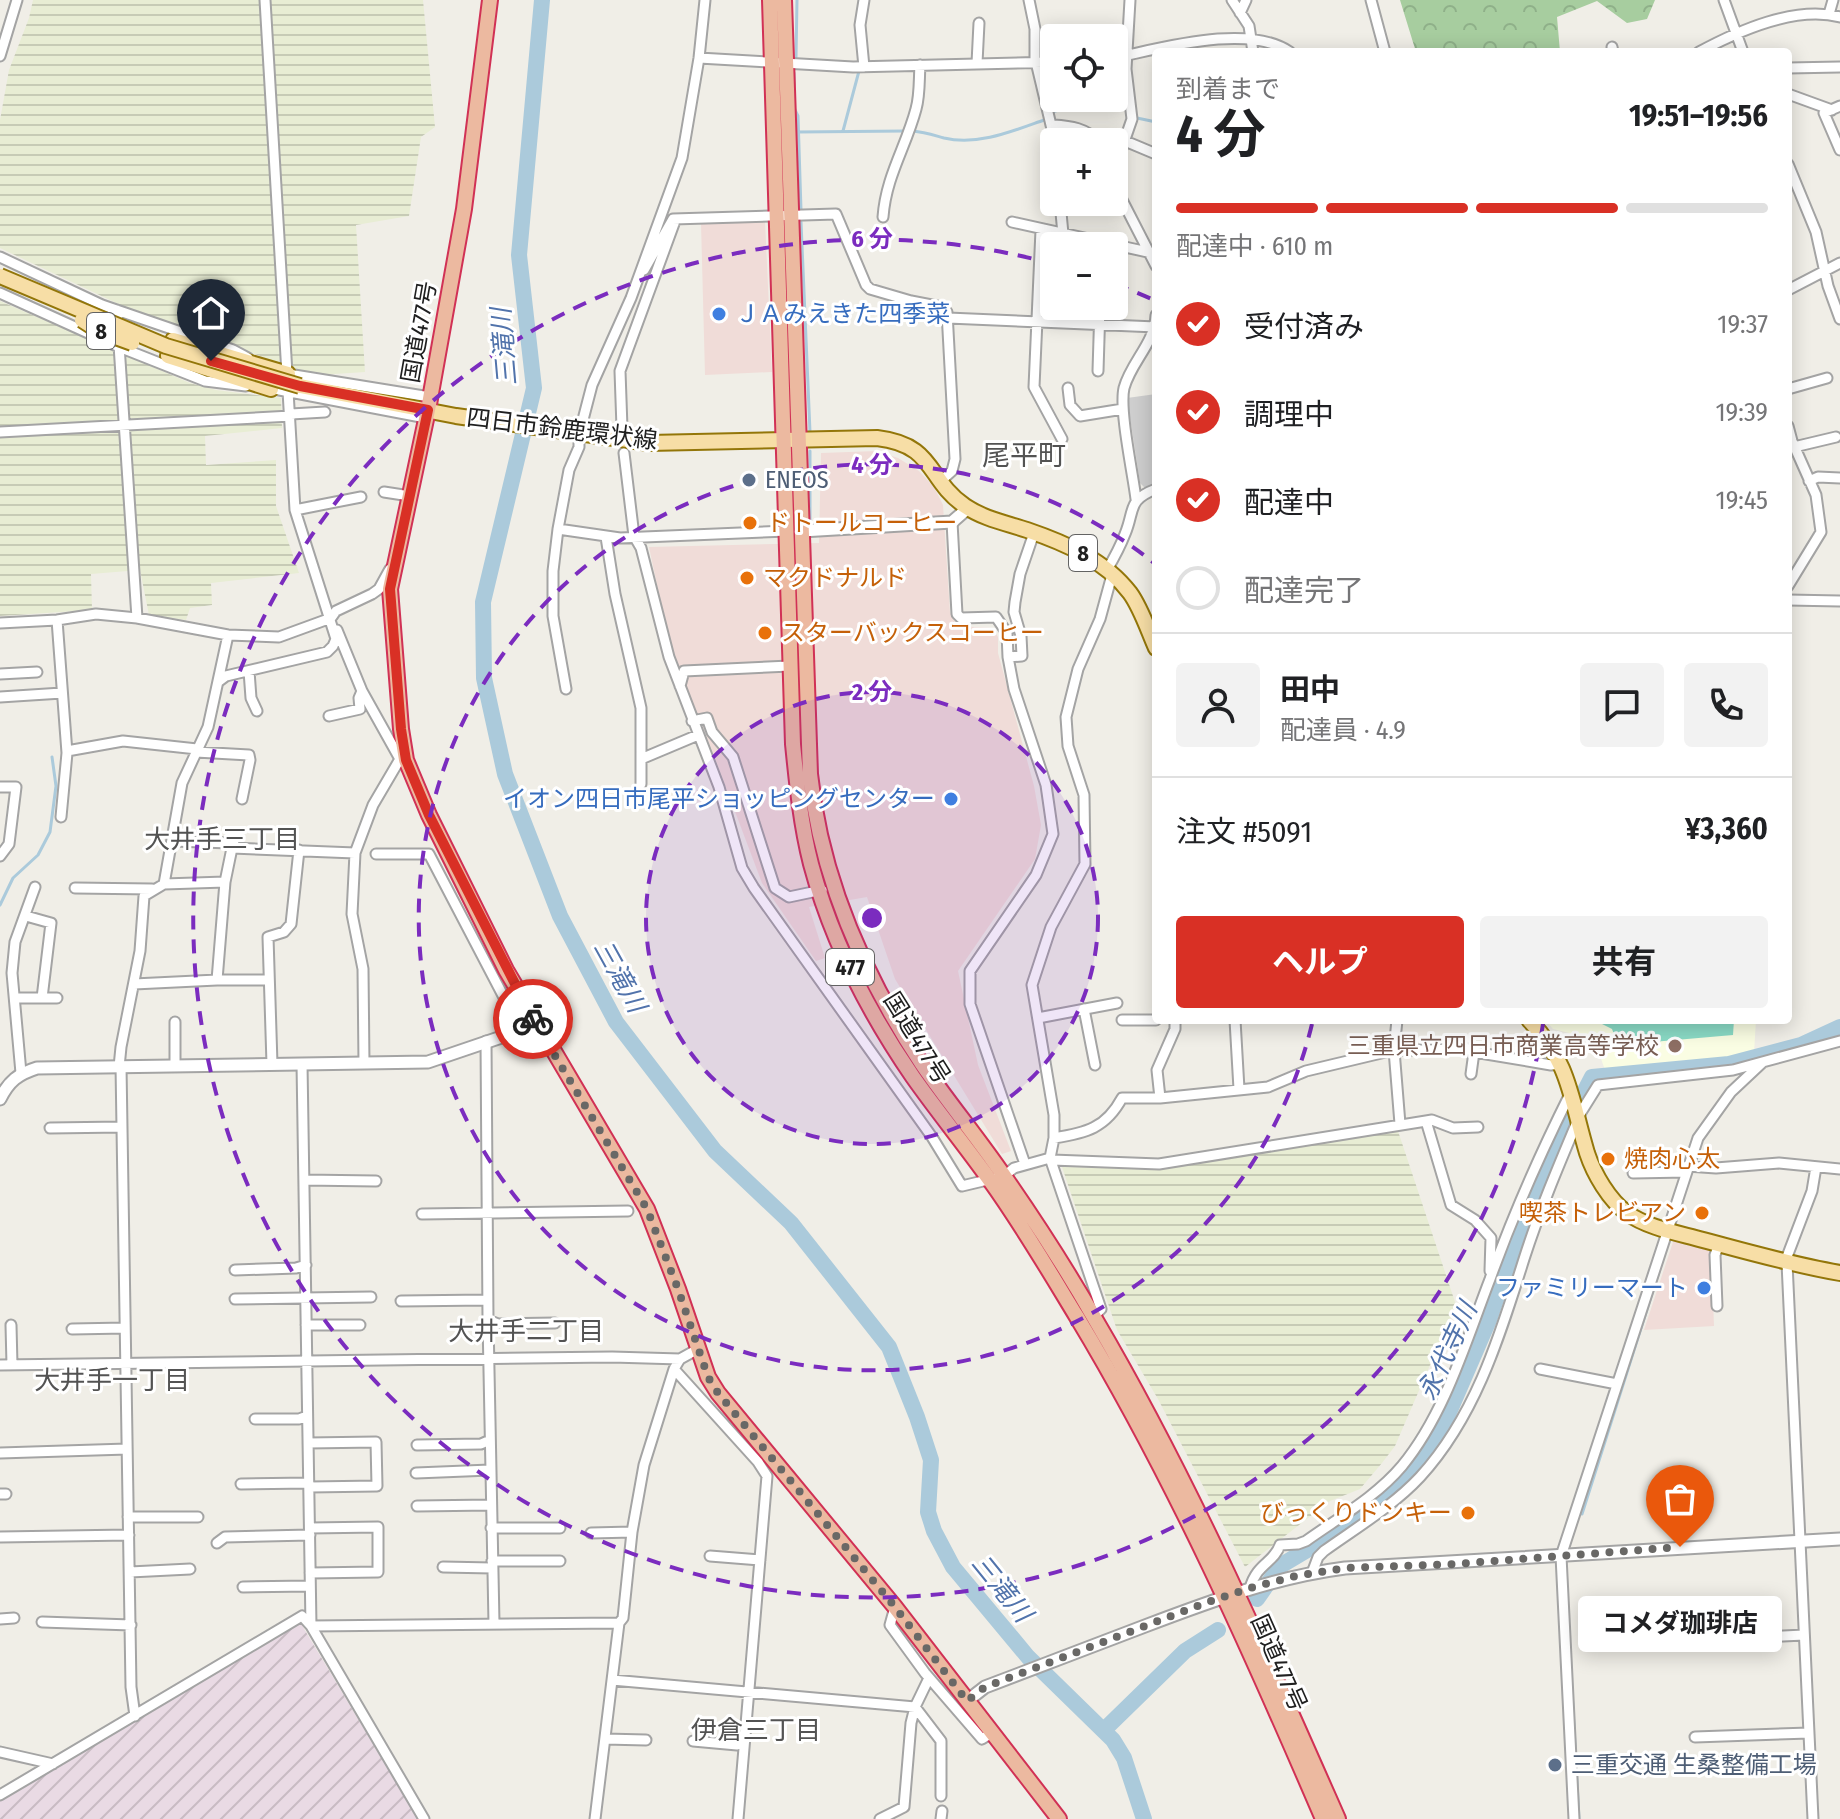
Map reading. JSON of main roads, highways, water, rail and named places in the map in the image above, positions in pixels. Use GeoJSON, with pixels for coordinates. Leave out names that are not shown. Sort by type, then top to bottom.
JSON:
{"type":"FeatureCollection","features":[{"type":"Feature","properties":{"kind":"highway","name":"国道477号"},"geometry":{"type":"LineString","coordinates":[[490,0],[464,209],[428,408],[390,589],[403,760],[451,862],[537,1025],[647,1209],[698,1349],[718,1393],[895,1607],[1059,1819]]}},
{"type":"Feature","properties":{"kind":"highway","name":"国道477号"},"geometry":{"type":"LineString","coordinates":[[770,0],[790,217],[800,441],[790,666],[798,795],[810,861],[826,888]]}},
{"type":"Feature","properties":{"kind":"highway","name":"国道477号"},"geometry":{"type":"LineString","coordinates":[[784,0],[777,63],[775,218],[782,441],[795,531],[810,774],[826,888],[843,952],[875,1016],[912,1075],[996,1177],[1094,1316],[1242,1591],[1338,1819]]}},
{"type":"Feature","properties":{"kind":"highway","name":"国道477号"},"geometry":{"type":"LineString","coordinates":[[996,1177],[1127,1405],[1242,1591],[1323,1819]]}},
{"type":"Feature","properties":{"kind":"main road","name":"四日市鈴鹿環状線"},"geometry":{"type":"LineString","coordinates":[[0,276],[166,346],[294,390],[428,408],[456,416],[572,434],[649,443],[896,440],[912,447],[956,499],[968,508],[1091,557],[1110,572],[1133,598],[1152,639]]}},
{"type":"Feature","properties":{"kind":"main road","name":"8"},"geometry":{"type":"LineString","coordinates":[[40,295],[88,306],[173,340],[288,374]]}},
{"type":"Feature","properties":{"kind":"main road","name":"8"},"geometry":{"type":"LineString","coordinates":[[40,295],[99,331],[271,389]]}},
{"type":"Feature","properties":{"kind":"main road"},"geometry":{"type":"LineString","coordinates":[[1533,1024],[1550,1043],[1562,1064],[1592,1165],[1608,1192],[1628,1214],[1666,1230],[1840,1273]]}},
{"type":"Feature","properties":{"kind":"waterway","name":"三滝川"},"geometry":{"type":"LineString","coordinates":[[542,0],[519,255],[534,388],[483,602],[484,678],[505,774],[560,916],[616,1022],[715,1151],[791,1223],[889,1347],[931,1460],[928,1512],[934,1531],[953,1567],[1028,1657],[1113,1740],[1124,1758],[1144,1819]]}},
{"type":"Feature","properties":{"kind":"waterway"},"geometry":{"type":"LineString","coordinates":[[796,57],[797,0]]}},
{"type":"Feature","properties":{"kind":"waterway"},"geometry":{"type":"LineString","coordinates":[[843,131],[861,71]]}},
{"type":"Feature","properties":{"kind":"waterway"},"geometry":{"type":"LineString","coordinates":[[794,73],[794,85]]}},
{"type":"Feature","properties":{"kind":"waterway"},"geometry":{"type":"LineString","coordinates":[[794,108],[798,116],[801,210]]}},
{"type":"Feature","properties":{"kind":"waterway"},"geometry":{"type":"LineString","coordinates":[[1135,114],[1137,118],[1152,121]]}},
{"type":"Feature","properties":{"kind":"waterway"},"geometry":{"type":"LineString","coordinates":[[913,131],[957,140],[982,139],[1044,120]]}},
{"type":"Feature","properties":{"kind":"waterway"},"geometry":{"type":"LineString","coordinates":[[798,132],[905,131]]}},
{"type":"Feature","properties":{"kind":"waterway"},"geometry":{"type":"LineString","coordinates":[[801,222],[810,432]]}},
{"type":"Feature","properties":{"kind":"waterway"},"geometry":{"type":"LineString","coordinates":[[810,451],[810,523]]}},
{"type":"Feature","properties":{"kind":"waterway"},"geometry":{"type":"LineString","coordinates":[[0,905],[13,878],[38,855],[50,832],[56,786],[52,757]]}},
{"type":"Feature","properties":{"kind":"waterway","name":"永代寺川"},"geometry":{"type":"LineString","coordinates":[[1257,1599],[1280,1566],[1317,1544],[1384,1495],[1406,1477],[1428,1449],[1447,1417],[1489,1320],[1525,1215],[1546,1166],[1592,1077],[1729,1064],[1801,1045],[1840,1027]]}},
{"type":"Feature","properties":{"kind":"waterway"},"geometry":{"type":"LineString","coordinates":[[1582,1514],[1662,1262]]}},
{"type":"Feature","properties":{"kind":"waterway","name":"永代寺川"},"geometry":{"type":"LineString","coordinates":[[1104,1730],[1185,1651],[1218,1630]]}},
{"type":"Feature","properties":{"kind":"waterway"},"geometry":{"type":"LineString","coordinates":[[1569,1636],[1579,1819]]}},
{"type":"Feature","properties":{"kind":"place","name":"ＪＡみえきた四季菜"},"geometry":{"type":"Point","coordinates":[719,314]}},
{"type":"Feature","properties":{"kind":"place","name":"ENEOS"},"geometry":{"type":"Point","coordinates":[749,480]}},
{"type":"Feature","properties":{"kind":"place","name":"ドトールコーヒー"},"geometry":{"type":"Point","coordinates":[750,523]}},
{"type":"Feature","properties":{"kind":"place","name":"マクドナルド"},"geometry":{"type":"Point","coordinates":[747,578]}},
{"type":"Feature","properties":{"kind":"place","name":"スターバックスコーヒー"},"geometry":{"type":"Point","coordinates":[765,633]}},
{"type":"Feature","properties":{"kind":"place","name":"イオン四日市尾平ショッピングセンター"},"geometry":{"type":"Point","coordinates":[951,799]}},
{"type":"Feature","properties":{"kind":"place","name":"三重県立四日市商業高等学校"},"geometry":{"type":"Point","coordinates":[1675,1046]}},
{"type":"Feature","properties":{"kind":"place","name":"焼肉心太"},"geometry":{"type":"Point","coordinates":[1608,1159]}},
{"type":"Feature","properties":{"kind":"place","name":"喫茶トレビアン"},"geometry":{"type":"Point","coordinates":[1702,1213]}},
{"type":"Feature","properties":{"kind":"place","name":"ファミリーマート"},"geometry":{"type":"Point","coordinates":[1704,1288]}},
{"type":"Feature","properties":{"kind":"place","name":"びっくりドンキー"},"geometry":{"type":"Point","coordinates":[1468,1513]}},
{"type":"Feature","properties":{"kind":"place","name":"コメダ珈琲店"},"geometry":{"type":"Point","coordinates":[1680,1547]}},
{"type":"Feature","properties":{"kind":"place","name":"三重交通 生桑整備工場"},"geometry":{"type":"Point","coordinates":[1555,1765]}},
{"type":"Feature","properties":{"kind":"district","name":"尾平町"},"geometry":{"type":"Point","coordinates":[1024,455]}},
{"type":"Feature","properties":{"kind":"district","name":"大井手三丁目"},"geometry":{"type":"Point","coordinates":[222,839]}},
{"type":"Feature","properties":{"kind":"district","name":"大井手二丁目"},"geometry":{"type":"Point","coordinates":[526,1331]}},
{"type":"Feature","properties":{"kind":"district","name":"大井手一丁目"},"geometry":{"type":"Point","coordinates":[112,1380]}},
{"type":"Feature","properties":{"kind":"district","name":"伊倉三丁目"},"geometry":{"type":"Point","coordinates":[756,1730]}}]}
